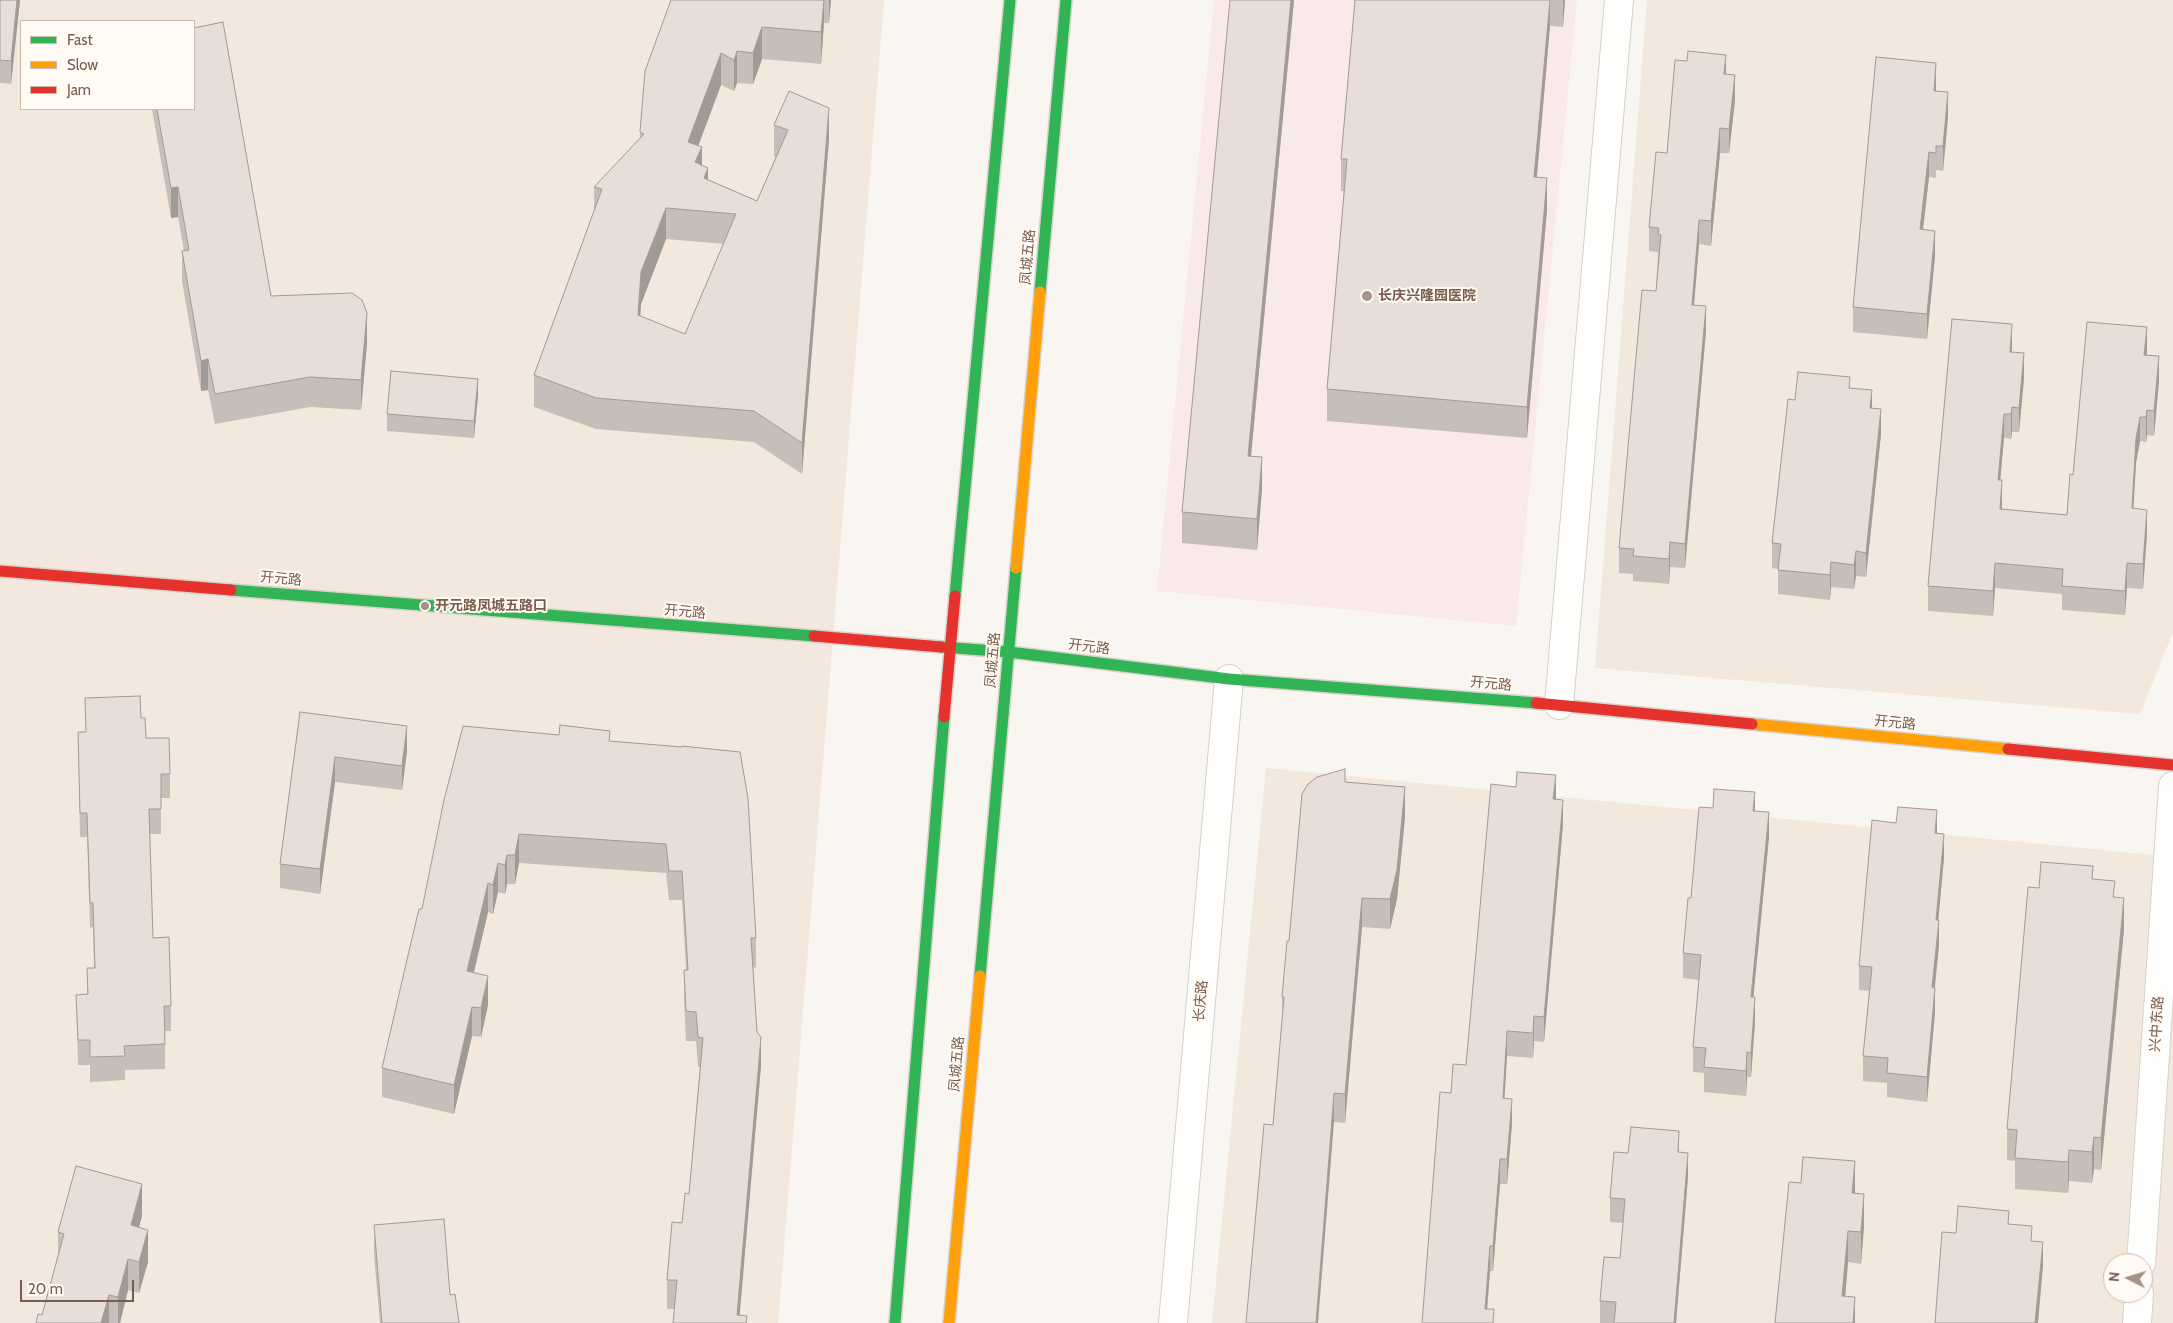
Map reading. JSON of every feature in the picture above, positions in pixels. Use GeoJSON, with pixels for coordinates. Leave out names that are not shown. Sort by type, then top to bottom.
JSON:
{"type":"FeatureCollection","features":[{"type":"Feature","properties":{"kind":"main road"},"geometry":{"type":"LineString","coordinates":[[895,1323],[950,648],[1010,0]]}},
{"type":"Feature","properties":{"kind":"main road","name":"凤城五路"},"geometry":{"type":"LineString","coordinates":[[949,1323],[1066,0]]}},
{"type":"Feature","properties":{"kind":"main road","name":"开元路"},"geometry":{"type":"LineString","coordinates":[[0,572],[1009,652],[1230,679],[1559,705],[2173,765]]}},
{"type":"Feature","properties":{"kind":"street"},"geometry":{"type":"LineString","coordinates":[[1559,705],[1618,0]]}},
{"type":"Feature","properties":{"kind":"street","name":"长庆路"},"geometry":{"type":"LineString","coordinates":[[1173,1323],[1230,679]]}},
{"type":"Feature","properties":{"kind":"street","name":"兴中东路"},"geometry":{"type":"LineString","coordinates":[[2142,1253],[2173,786]]}},
{"type":"Feature","properties":{"kind":"street"},"geometry":{"type":"LineString","coordinates":[[2137,1323],[2138,1303]]}},
{"type":"Feature","properties":{"kind":"shaded area"},"geometry":{"type":"Polygon","coordinates":[[[0,0],[884,0],[778,1323],[0,1323],[0,0]]]}},
{"type":"Feature","properties":{"kind":"shaded area","name":"长庆兴隆园医院"},"geometry":{"type":"Polygon","coordinates":[[[1214,0],[1577,0],[1516,626],[1157,591],[1214,0]]]}},
{"type":"Feature","properties":{"kind":"shaded area"},"geometry":{"type":"Polygon","coordinates":[[[1647,0],[2173,0],[2173,632],[2140,714],[1595,668],[1647,0]]]}},
{"type":"Feature","properties":{"kind":"shaded area"},"geometry":{"type":"Polygon","coordinates":[[[1266,768],[2173,857],[2173,1323],[1212,1323],[1266,768]]]}},
{"type":"Feature","properties":{"kind":"building"},"geometry":{"type":"Polygon","coordinates":[[[0,0],[17,0],[11,61],[0,60],[0,0]]]}},
{"type":"Feature","properties":{"kind":"building"},"geometry":{"type":"Polygon","coordinates":[[[671,0],[824,0],[821,32],[762,27],[753,53],[737,51],[734,60],[721,53],[688,142],[702,147],[695,162],[708,168],[704,178],[757,201],[788,130],[774,125],[789,91],[829,108],[802,443],[754,411],[596,398],[534,375],[602,189],[594,187],[644,134],[640,132],[645,71],[671,0]],[[666,208],[641,272],[638,315],[685,334],[736,214],[666,208]]]}},
{"type":"Feature","properties":{"kind":"building"},"geometry":{"type":"Polygon","coordinates":[[[1230,0],[1291,0],[1248,456],[1262,457],[1257,519],[1182,512],[1230,0]]]}},
{"type":"Feature","properties":{"kind":"building"},"geometry":{"type":"Polygon","coordinates":[[[1355,0],[1550,0],[1534,177],[1547,178],[1527,407],[1327,389],[1347,159],[1341,159],[1355,0]]]}},
{"type":"Feature","properties":{"kind":"building"},"geometry":{"type":"Polygon","coordinates":[[[223,22],[271,296],[352,293],[362,300],[367,313],[361,380],[310,377],[215,394],[208,359],[201,361],[182,251],[189,250],[178,187],[171,188],[157,110],[195,110],[195,28],[223,22]]]}},
{"type":"Feature","properties":{"kind":"building"},"geometry":{"type":"Polygon","coordinates":[[[1688,51],[1726,55],[1724,74],[1735,75],[1729,129],[1720,128],[1711,221],[1699,220],[1692,305],[1706,306],[1685,544],[1670,542],[1669,559],[1633,556],[1634,549],[1619,548],[1642,290],[1656,291],[1661,235],[1658,234],[1659,228],[1649,227],[1656,152],[1667,153],[1675,60],[1687,61],[1688,51]]]}},
{"type":"Feature","properties":{"kind":"building"},"geometry":{"type":"Polygon","coordinates":[[[1876,57],[1936,63],[1934,91],[1948,92],[1943,146],[1936,146],[1936,153],[1929,152],[1920,229],[1935,231],[1927,314],[1853,307],[1876,57]]]}},
{"type":"Feature","properties":{"kind":"building"},"geometry":{"type":"Polygon","coordinates":[[[1952,319],[2012,324],[2010,352],[2024,353],[2019,408],[2012,407],[2011,414],[2004,414],[1998,480],[2002,480],[2000,509],[2067,515],[2070,474],[2073,475],[2087,322],[2147,327],[2144,355],[2159,356],[2154,411],[2147,410],[2146,417],[2140,417],[2136,438],[2132,508],[2147,510],[2143,564],[2127,563],[2125,591],[2062,586],[2063,569],[1995,563],[1993,591],[1928,586],[1952,319]]]}},
{"type":"Feature","properties":{"kind":"building"},"geometry":{"type":"Polygon","coordinates":[[[391,371],[478,379],[474,421],[387,414],[391,371]]]}},
{"type":"Feature","properties":{"kind":"building"},"geometry":{"type":"Polygon","coordinates":[[[1798,372],[1850,377],[1849,388],[1872,390],[1870,408],[1881,409],[1866,553],[1856,551],[1854,565],[1831,562],[1830,575],[1778,570],[1781,544],[1772,543],[1788,399],[1795,400],[1798,372]]]}},
{"type":"Feature","properties":{"kind":"building"},"geometry":{"type":"Polygon","coordinates":[[[140,696],[141,718],[145,718],[146,738],[169,738],[170,774],[161,774],[161,809],[149,809],[153,938],[169,937],[171,1006],[164,1006],[165,1044],[124,1046],[125,1056],[90,1057],[90,1040],[78,1040],[76,995],[88,994],[87,968],[95,968],[93,903],[90,903],[87,813],[80,813],[78,732],[86,732],[85,698],[140,696]]]}},
{"type":"Feature","properties":{"kind":"building"},"geometry":{"type":"Polygon","coordinates":[[[300,712],[407,726],[402,766],[335,757],[320,869],[280,864],[300,712]]]}},
{"type":"Feature","properties":{"kind":"building"},"geometry":{"type":"Polygon","coordinates":[[[560,725],[610,731],[609,741],[740,752],[748,798],[756,938],[751,938],[757,1032],[761,1037],[737,1315],[747,1316],[746,1323],[673,1323],[677,1280],[667,1280],[672,1222],[682,1223],[685,1193],[689,1194],[703,1038],[698,1037],[696,1012],[686,1011],[684,970],[688,970],[682,871],[669,871],[666,844],[519,834],[515,855],[507,855],[505,865],[498,863],[493,885],[488,883],[467,971],[488,976],[481,1008],[472,1007],[454,1085],[382,1068],[419,909],[422,909],[444,800],[463,726],[559,735],[560,725]]]}},
{"type":"Feature","properties":{"kind":"building"},"geometry":{"type":"Polygon","coordinates":[[[1345,769],[1345,782],[1405,787],[1397,870],[1390,899],[1362,898],[1345,1094],[1334,1093],[1316,1323],[1246,1323],[1264,1124],[1273,1125],[1284,997],[1282,997],[1302,794],[1308,784],[1317,777],[1345,769]]]}},
{"type":"Feature","properties":{"kind":"building"},"geometry":{"type":"Polygon","coordinates":[[[1517,772],[1556,775],[1553,799],[1563,800],[1544,1017],[1534,1016],[1533,1033],[1507,1031],[1503,1098],[1512,1099],[1507,1159],[1500,1159],[1493,1246],[1490,1246],[1485,1309],[1494,1309],[1493,1323],[1422,1323],[1440,1092],[1451,1093],[1453,1064],[1466,1065],[1491,784],[1516,787],[1517,772]]]}},
{"type":"Feature","properties":{"kind":"building"},"geometry":{"type":"Polygon","coordinates":[[[1714,789],[1755,792],[1753,811],[1769,812],[1751,997],[1755,997],[1751,1053],[1747,1052],[1746,1071],[1704,1067],[1706,1048],[1693,1047],[1701,955],[1683,953],[1688,898],[1691,898],[1699,807],[1713,808],[1714,789]]]}},
{"type":"Feature","properties":{"kind":"building"},"geometry":{"type":"Polygon","coordinates":[[[1898,807],[1937,810],[1935,833],[1944,834],[1936,920],[1939,920],[1932,987],[1935,988],[1927,1077],[1887,1073],[1888,1058],[1863,1056],[1872,967],[1859,966],[1872,820],[1896,823],[1898,807]]]}},
{"type":"Feature","properties":{"kind":"building"},"geometry":{"type":"Polygon","coordinates":[[[2041,862],[2093,866],[2092,879],[2115,881],[2113,897],[2124,898],[2101,1138],[2094,1137],[2092,1152],[2069,1150],[2068,1162],[2015,1158],[2017,1130],[2007,1129],[2028,887],[2039,888],[2041,862]]]}},
{"type":"Feature","properties":{"kind":"building"},"geometry":{"type":"Polygon","coordinates":[[[1631,1127],[1679,1131],[1678,1152],[1688,1153],[1674,1323],[1614,1323],[1616,1302],[1600,1301],[1604,1257],[1620,1258],[1625,1199],[1610,1198],[1614,1152],[1628,1153],[1631,1127]]]}},
{"type":"Feature","properties":{"kind":"building"},"geometry":{"type":"Polygon","coordinates":[[[1803,1157],[1855,1161],[1852,1193],[1864,1194],[1861,1232],[1848,1231],[1842,1296],[1855,1297],[1853,1323],[1775,1323],[1789,1182],[1801,1183],[1803,1157]]]}},
{"type":"Feature","properties":{"kind":"building"},"geometry":{"type":"Polygon","coordinates":[[[76,1166],[142,1184],[131,1225],[148,1230],[139,1262],[128,1259],[118,1297],[109,1295],[101,1323],[36,1323],[38,1314],[42,1315],[64,1234],[58,1232],[76,1166]]]}},
{"type":"Feature","properties":{"kind":"building"},"geometry":{"type":"Polygon","coordinates":[[[1958,1206],[2009,1211],[2008,1224],[2032,1226],[2031,1241],[2043,1242],[2035,1323],[1935,1323],[1942,1232],[1956,1233],[1958,1206]]]}},
{"type":"Feature","properties":{"kind":"building"},"geometry":{"type":"Polygon","coordinates":[[[444,1219],[450,1295],[455,1294],[459,1323],[382,1323],[374,1225],[444,1219]]]}},
{"type":"Feature","properties":{"kind":"traffic: fast"},"geometry":{"type":"LineString","coordinates":[[955,596],[1010,0]]}},
{"type":"Feature","properties":{"kind":"traffic: fast"},"geometry":{"type":"LineString","coordinates":[[1040,292],[1066,0]]}},
{"type":"Feature","properties":{"kind":"traffic: fast"},"geometry":{"type":"LineString","coordinates":[[980,976],[1016,568]]}},
{"type":"Feature","properties":{"kind":"traffic: fast"},"geometry":{"type":"LineString","coordinates":[[231,590],[814,636]]}},
{"type":"Feature","properties":{"kind":"traffic: fast"},"geometry":{"type":"LineString","coordinates":[[941,647],[1009,652],[1229,679],[1536,703]]}},
{"type":"Feature","properties":{"kind":"traffic: fast"},"geometry":{"type":"LineString","coordinates":[[895,1323],[944,717]]}},
{"type":"Feature","properties":{"kind":"traffic: slow"},"geometry":{"type":"LineString","coordinates":[[1016,568],[1040,292]]}},
{"type":"Feature","properties":{"kind":"traffic: slow"},"geometry":{"type":"LineString","coordinates":[[1752,724],[2008,749]]}},
{"type":"Feature","properties":{"kind":"traffic: slow"},"geometry":{"type":"LineString","coordinates":[[949,1323],[980,976]]}},
{"type":"Feature","properties":{"kind":"traffic: jam"},"geometry":{"type":"LineString","coordinates":[[0,571],[231,590]]}},
{"type":"Feature","properties":{"kind":"traffic: jam"},"geometry":{"type":"LineString","coordinates":[[944,717],[955,596]]}},
{"type":"Feature","properties":{"kind":"traffic: jam"},"geometry":{"type":"LineString","coordinates":[[814,636],[941,647]]}},
{"type":"Feature","properties":{"kind":"traffic: jam"},"geometry":{"type":"LineString","coordinates":[[1536,703],[1752,724]]}},
{"type":"Feature","properties":{"kind":"traffic: jam"},"geometry":{"type":"LineString","coordinates":[[2008,749],[2173,765]]}},
{"type":"Feature","properties":{"kind":"place","name":"长庆兴隆园医院"},"geometry":{"type":"Point","coordinates":[1367,296]}},
{"type":"Feature","properties":{"kind":"place","name":"开元路凤城五路口"},"geometry":{"type":"Point","coordinates":[425,606]}}]}
